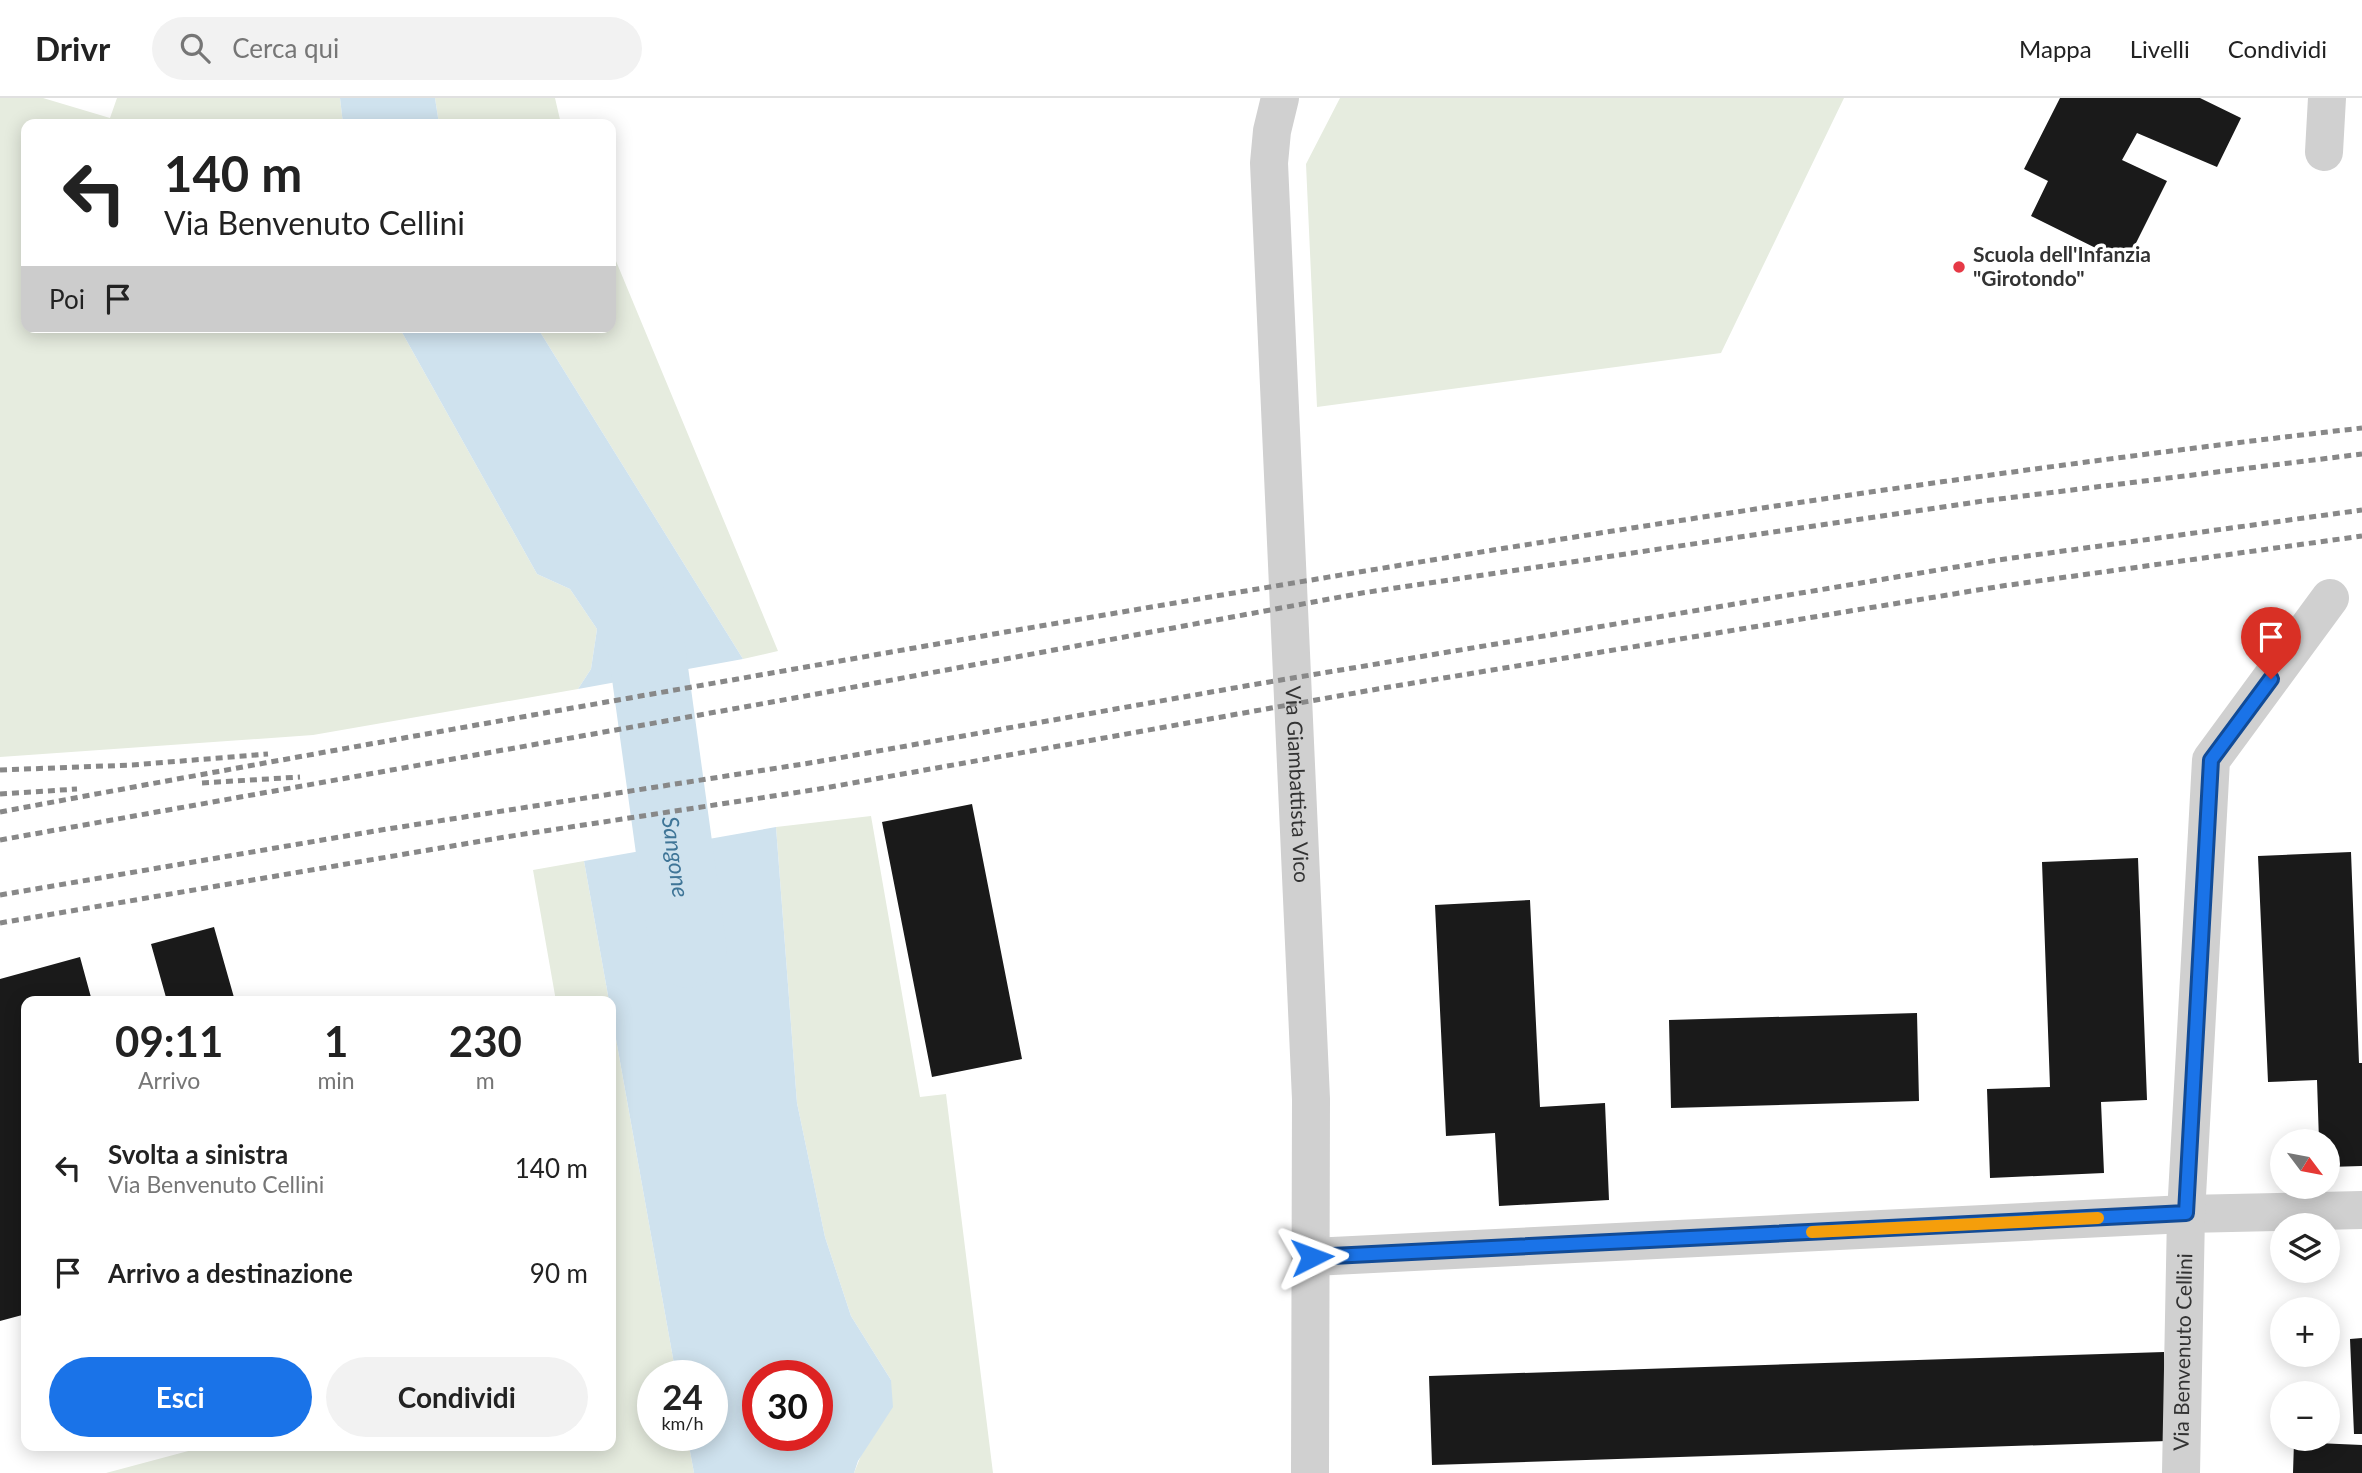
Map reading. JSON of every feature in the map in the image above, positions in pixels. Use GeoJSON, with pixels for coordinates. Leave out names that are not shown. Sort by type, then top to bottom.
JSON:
{"type":"FeatureCollection","features":[{"type":"Feature","properties":{"kind":"street","name":"Via Giambattista Vico"},"geometry":{"type":"LineString","coordinates":[[1280,98],[1272,131],[1269,163],[1310,1086],[1310,1473]]}},
{"type":"Feature","properties":{"kind":"street"},"geometry":{"type":"LineString","coordinates":[[2324,152],[2327,98]]}},
{"type":"Feature","properties":{"kind":"street","name":"Via Benvenuto Cellini"},"geometry":{"type":"LineString","coordinates":[[2181,1473],[2186,1213],[2211,760],[2330,598]]}},
{"type":"Feature","properties":{"kind":"street"},"geometry":{"type":"LineString","coordinates":[[1312,1257],[2186,1213],[2362,1210]]}},
{"type":"Feature","properties":{"kind":"shaded area"},"geometry":{"type":"Polygon","coordinates":[[[0,98],[43,98],[110,118],[117,98],[340,98],[342,119],[21,119],[21,333],[402,333],[537,574],[570,589],[597,629],[591,669],[578,689],[313,735],[0,757],[0,98]]]}},
{"type":"Feature","properties":{"kind":"shaded area"},"geometry":{"type":"Polygon","coordinates":[[[435,98],[555,98],[560,119],[438,119],[435,98]]]}},
{"type":"Feature","properties":{"kind":"shaded area"},"geometry":{"type":"Polygon","coordinates":[[[1340,98],[1844,98],[1721,353],[1317,407],[1306,164],[1340,98]]]}},
{"type":"Feature","properties":{"kind":"shaded area"},"geometry":{"type":"Polygon","coordinates":[[[616,261],[778,651],[743,659],[541,333],[616,333],[616,261]]]}},
{"type":"Feature","properties":{"kind":"shaded area"},"geometry":{"type":"Polygon","coordinates":[[[871,816],[920,1097],[946,1094],[993,1473],[854,1473],[891,1380],[851,1316],[825,1237],[797,1103],[776,827],[871,816]]]}},
{"type":"Feature","properties":{"kind":"shaded area"},"geometry":{"type":"Polygon","coordinates":[[[584,861],[608,996],[555,996],[533,870],[584,861]]]}},
{"type":"Feature","properties":{"kind":"shaded area"},"geometry":{"type":"Polygon","coordinates":[[[616,1039],[673,1360],[637,1360],[637,1451],[690,1451],[694,1473],[106,1473],[188,1451],[616,1451],[616,1039]]]}},
{"type":"Feature","properties":{"kind":"water"},"geometry":{"type":"Polygon","coordinates":[[[340,98],[435,98],[438,119],[342,119],[340,98]]]}},
{"type":"Feature","properties":{"kind":"water"},"geometry":{"type":"Polygon","coordinates":[[[402,333],[541,333],[743,659],[578,689],[591,669],[597,629],[570,589],[537,574],[402,333]]]}},
{"type":"Feature","properties":{"kind":"water"},"geometry":{"type":"Polygon","coordinates":[[[776,827],[797,1103],[825,1237],[851,1316],[891,1380],[893,1407],[858,1461],[854,1473],[694,1473],[690,1451],[728,1451],[728,1360],[673,1360],[616,1039],[616,996],[608,996],[584,861],[776,827]]]}},
{"type":"Feature","properties":{"kind":"building"},"geometry":{"type":"Polygon","coordinates":[[[2060,98],[2200,98],[2241,118],[2217,167],[2137,133],[2122,160],[2167,181],[2126,263],[2031,216],[2048,181],[2024,169],[2060,98]]]}},
{"type":"Feature","properties":{"kind":"building"},"geometry":{"type":"Polygon","coordinates":[[[972,804],[1022,1059],[932,1077],[882,822],[972,804]]]}},
{"type":"Feature","properties":{"kind":"building"},"geometry":{"type":"Polygon","coordinates":[[[2351,852],[2359,1063],[2362,1063],[2362,1166],[2340,1167],[2340,1129],[2319,1129],[2317,1080],[2268,1082],[2258,856],[2351,852]]]}},
{"type":"Feature","properties":{"kind":"building"},"geometry":{"type":"Polygon","coordinates":[[[2138,858],[2147,1100],[2101,1102],[2104,1173],[1990,1178],[1987,1089],[2050,1087],[2042,862],[2138,858]]]}},
{"type":"Feature","properties":{"kind":"building"},"geometry":{"type":"Polygon","coordinates":[[[1530,900],[1540,1107],[1605,1103],[1609,1200],[1499,1206],[1495,1133],[1446,1136],[1435,905],[1530,900]]]}},
{"type":"Feature","properties":{"kind":"building"},"geometry":{"type":"Polygon","coordinates":[[[214,927],[234,996],[166,996],[151,944],[214,927]]]}},
{"type":"Feature","properties":{"kind":"building"},"geometry":{"type":"Polygon","coordinates":[[[80,957],[91,996],[21,996],[21,1315],[0,1321],[0,979],[80,957]]]}},
{"type":"Feature","properties":{"kind":"building"},"geometry":{"type":"Polygon","coordinates":[[[1917,1013],[1919,1101],[1671,1108],[1669,1020],[1917,1013]]]}},
{"type":"Feature","properties":{"kind":"building"},"geometry":{"type":"Polygon","coordinates":[[[2362,1338],[2362,1434],[2354,1434],[2350,1339],[2362,1338]]]}},
{"type":"Feature","properties":{"kind":"building"},"geometry":{"type":"Polygon","coordinates":[[[2164,1352],[2167,1441],[1432,1465],[1429,1376],[2164,1352]]]}},
{"type":"Feature","properties":{"kind":"building"},"geometry":{"type":"Polygon","coordinates":[[[2340,1444],[2362,1445],[2362,1473],[2293,1473],[2294,1451],[2340,1451],[2340,1444]]]}},
{"type":"Feature","properties":{"kind":"waterway","name":"Sangone"},"geometry":{"type":"LineString","coordinates":[[617,578],[646,644],[688,949]]}},
{"type":"Feature","properties":{"kind":"railway"},"geometry":{"type":"LineString","coordinates":[[0,812],[971,638],[1491,550],[2013,472],[2362,428]]}},
{"type":"Feature","properties":{"kind":"railway"},"geometry":{"type":"LineString","coordinates":[[0,840],[1362,593],[1983,501],[2362,454]]}},
{"type":"Feature","properties":{"kind":"railway"},"geometry":{"type":"LineString","coordinates":[[0,895],[381,830],[816,762],[1251,685],[1998,560],[2362,510]]}},
{"type":"Feature","properties":{"kind":"railway"},"geometry":{"type":"LineString","coordinates":[[0,923],[505,837],[819,789],[1383,688],[2002,586],[2362,536]]}},
{"type":"Feature","properties":{"kind":"railway"},"geometry":{"type":"LineString","coordinates":[[0,770],[132,765],[268,754]]}},
{"type":"Feature","properties":{"kind":"railway"},"geometry":{"type":"LineString","coordinates":[[202,783],[300,777]]}},
{"type":"Feature","properties":{"kind":"railway"},"geometry":{"type":"LineString","coordinates":[[0,794],[77,789]]}},
{"type":"Feature","properties":{"kind":"slow traffic"},"geometry":{"type":"LineString","coordinates":[[1812,1232],[2098,1218]]}},
{"type":"Feature","properties":{"kind":"place","name":"Scuola dell'Infanzia \"Girotondo\""},"geometry":{"type":"Point","coordinates":[1959,267]}},
{"type":"Feature","properties":{"kind":"route"},"geometry":{"type":"LineString","coordinates":[[1312,1257],[2186,1213],[2211,760],[2271,679]]}}]}
